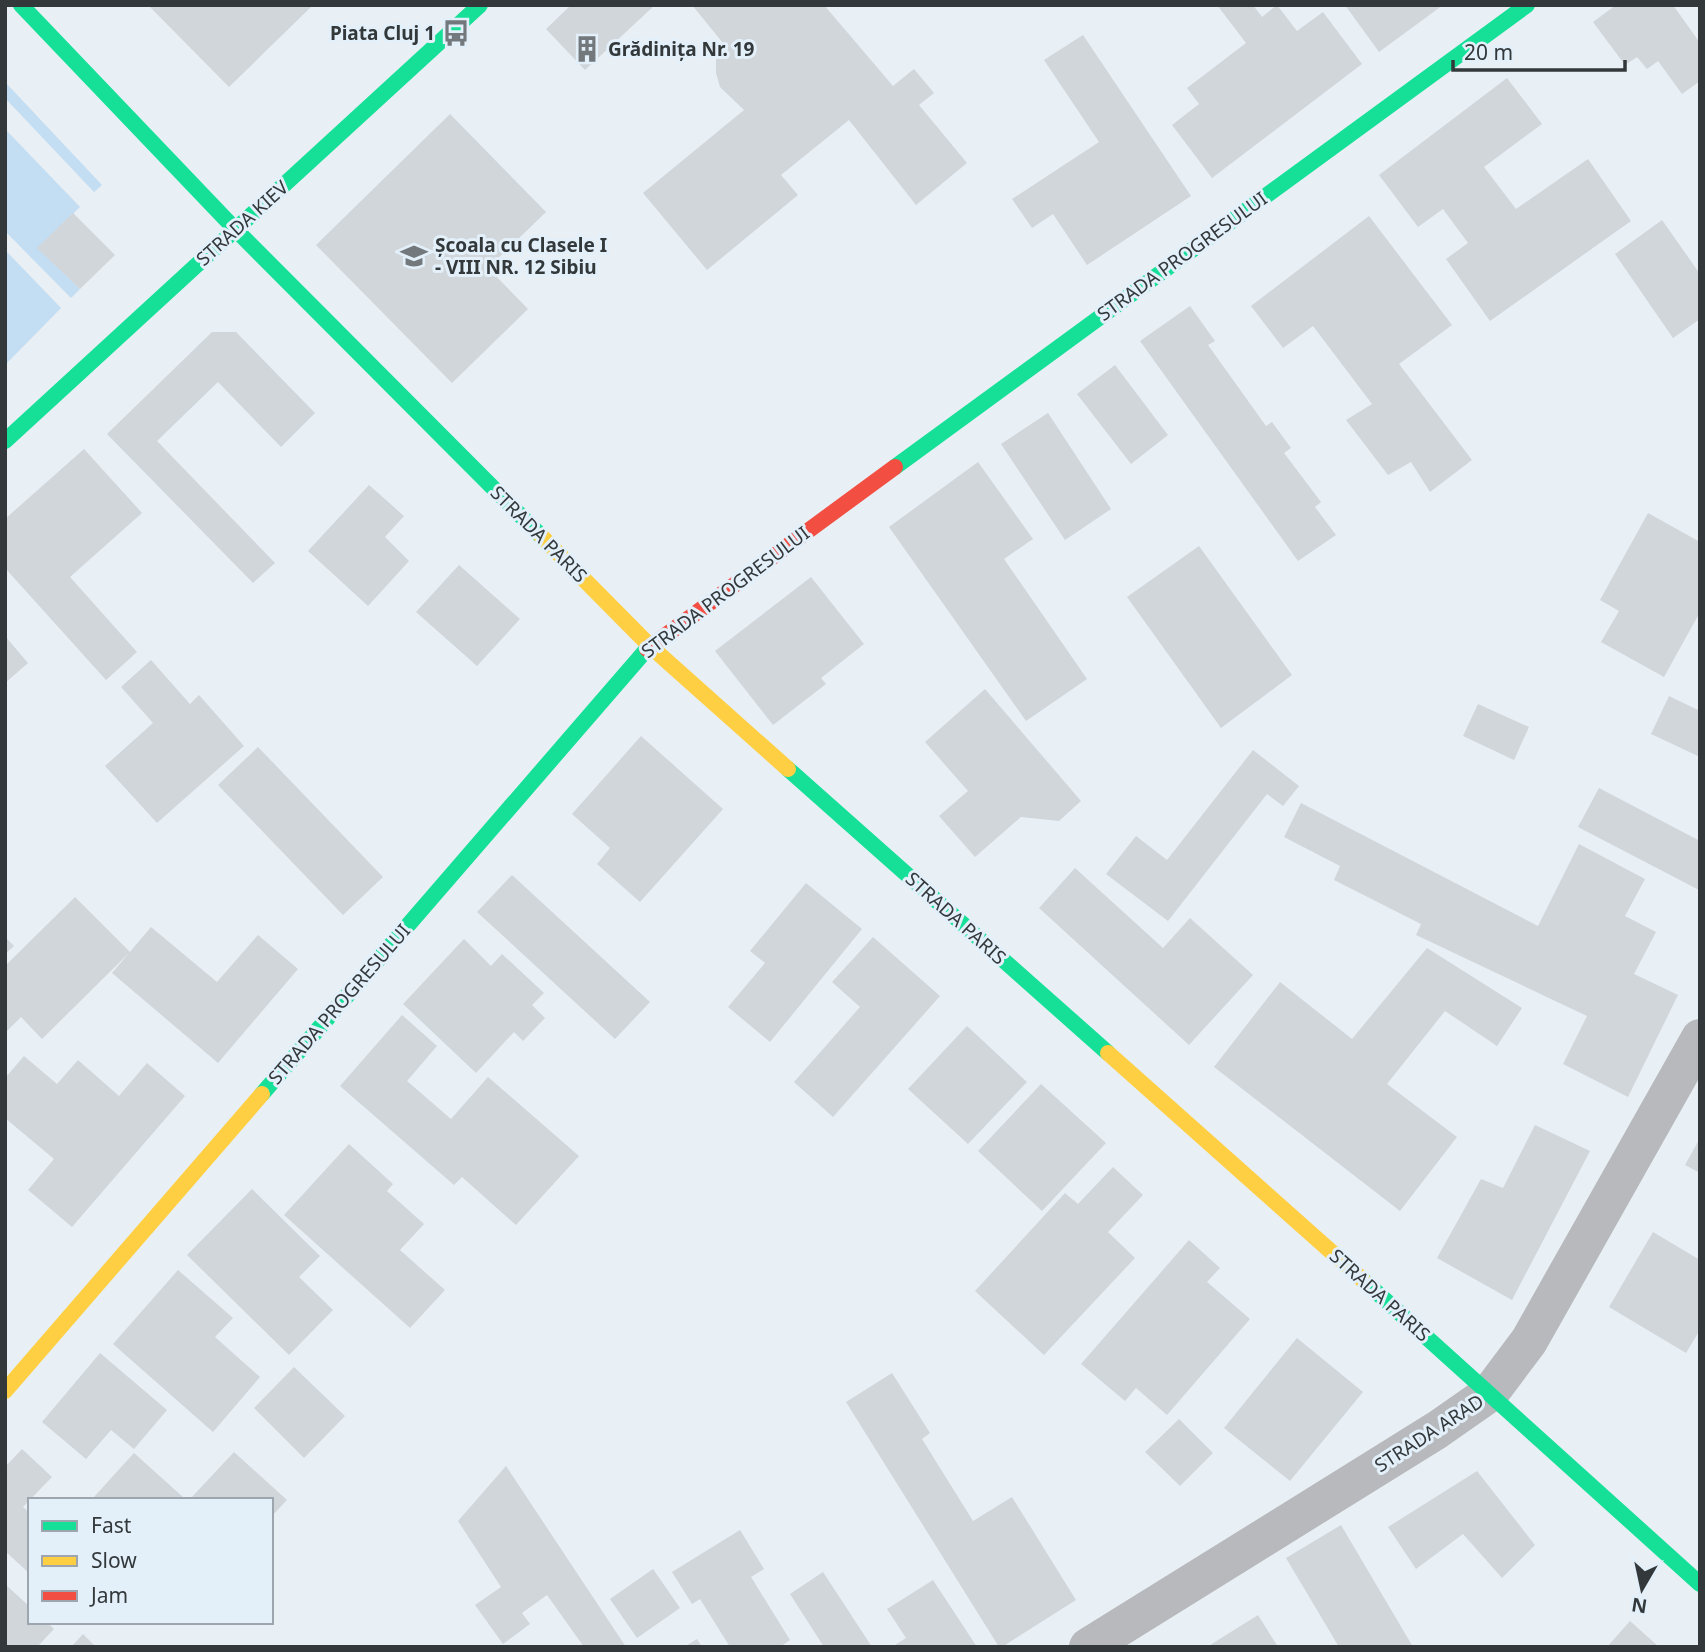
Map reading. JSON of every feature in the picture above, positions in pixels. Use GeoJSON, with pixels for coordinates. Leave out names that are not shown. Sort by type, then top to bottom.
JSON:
{"type":"FeatureCollection","features":[{"type":"Feature","properties":{"kind":"street","name":"STRADA PARIS"},"geometry":{"type":"LineString","coordinates":[[21,5],[235,229],[650,646],[1700,1584]]}},
{"type":"Feature","properties":{"kind":"street","name":"STRADA KIEV"},"geometry":{"type":"LineString","coordinates":[[5,441],[480,5]]}},
{"type":"Feature","properties":{"kind":"street","name":"STRADA PROGRESULUI"},"geometry":{"type":"LineString","coordinates":[[5,1391],[650,646],[1527,5]]}},
{"type":"Feature","properties":{"kind":"street","name":"STRADA ARAD"},"geometry":{"type":"LineString","coordinates":[[1088,1647],[1437,1430],[1490,1394],[1529,1341],[1700,1038]]}},
{"type":"Feature","properties":{"kind":"shaded area"},"geometry":{"type":"Polygon","coordinates":[[[5,82],[102,185],[94,192],[5,98],[5,82]]]}},
{"type":"Feature","properties":{"kind":"shaded area"},"geometry":{"type":"Polygon","coordinates":[[[5,129],[80,207],[38,248],[80,289],[71,298],[5,231],[5,129]]]}},
{"type":"Feature","properties":{"kind":"shaded area"},"geometry":{"type":"Polygon","coordinates":[[[5,250],[61,308],[5,365],[5,250]]]}},
{"type":"Feature","properties":{"kind":"building"},"geometry":{"type":"Polygon","coordinates":[[[148,5],[313,5],[229,87],[148,5]]]}},
{"type":"Feature","properties":{"kind":"building","name":"Grădinița Nr. 19"},"geometry":{"type":"Polygon","coordinates":[[[571,5],[655,5],[585,70],[546,29],[571,5]]]}},
{"type":"Feature","properties":{"kind":"building"},"geometry":{"type":"Polygon","coordinates":[[[692,5],[824,5],[893,86],[914,69],[934,93],[919,105],[967,163],[916,205],[849,120],[781,175],[798,195],[707,270],[643,193],[744,110],[720,87],[716,60],[723,43],[692,5]]]}},
{"type":"Feature","properties":{"kind":"building"},"geometry":{"type":"Polygon","coordinates":[[[1217,5],[1253,5],[1262,17],[1277,5],[1297,31],[1323,12],[1362,64],[1212,178],[1172,125],[1199,104],[1187,88],[1246,43],[1217,5]]]}},
{"type":"Feature","properties":{"kind":"building"},"geometry":{"type":"Polygon","coordinates":[[[1345,5],[1443,5],[1379,52],[1345,5]]]}},
{"type":"Feature","properties":{"kind":"building"},"geometry":{"type":"Polygon","coordinates":[[[1616,5],[1673,5],[1700,43],[1700,81],[1682,94],[1658,61],[1647,69],[1637,57],[1625,65],[1593,22],[1616,5]]]}},
{"type":"Feature","properties":{"kind":"building"},"geometry":{"type":"Polygon","coordinates":[[[1083,35],[1191,196],[1087,265],[1053,214],[1032,228],[1012,199],[1099,142],[1044,60],[1083,35]]]}},
{"type":"Feature","properties":{"kind":"building"},"geometry":{"type":"Polygon","coordinates":[[[1507,78],[1542,124],[1484,167],[1516,209],[1588,159],[1631,221],[1490,321],[1446,259],[1468,243],[1443,209],[1418,227],[1379,175],[1507,78]]]}},
{"type":"Feature","properties":{"kind":"building","name":"Școala cu Clasele I - VIII NR. 12 Sibiu"},"geometry":{"type":"Polygon","coordinates":[[[450,114],[546,212],[488,268],[528,309],[452,383],[316,245],[450,114]]]}},
{"type":"Feature","properties":{"kind":"building"},"geometry":{"type":"Polygon","coordinates":[[[73,213],[115,255],[80,289],[37,248],[73,213]]]}},
{"type":"Feature","properties":{"kind":"building"},"geometry":{"type":"Polygon","coordinates":[[[1369,216],[1452,325],[1399,364],[1472,460],[1430,492],[1411,462],[1388,475],[1346,420],[1372,404],[1313,326],[1283,348],[1251,306],[1369,216]]]}},
{"type":"Feature","properties":{"kind":"building"},"geometry":{"type":"Polygon","coordinates":[[[1662,220],[1700,274],[1700,319],[1673,338],[1615,254],[1662,220]]]}},
{"type":"Feature","properties":{"kind":"building"},"geometry":{"type":"Polygon","coordinates":[[[1190,306],[1215,341],[1208,345],[1266,426],[1272,422],[1291,448],[1284,453],[1321,502],[1315,507],[1336,535],[1298,561],[1140,341],[1190,306]]]}},
{"type":"Feature","properties":{"kind":"building"},"geometry":{"type":"Polygon","coordinates":[[[212,332],[236,332],[315,413],[281,447],[218,382],[157,441],[275,563],[253,583],[107,434],[212,332]]]}},
{"type":"Feature","properties":{"kind":"building"},"geometry":{"type":"Polygon","coordinates":[[[1115,365],[1168,435],[1131,464],[1077,394],[1115,365]]]}},
{"type":"Feature","properties":{"kind":"building"},"geometry":{"type":"Polygon","coordinates":[[[1048,413],[1111,509],[1065,540],[1001,444],[1048,413]]]}},
{"type":"Feature","properties":{"kind":"building"},"geometry":{"type":"Polygon","coordinates":[[[84,449],[142,513],[70,577],[137,652],[106,680],[5,568],[5,519],[84,449]]]}},
{"type":"Feature","properties":{"kind":"building"},"geometry":{"type":"Polygon","coordinates":[[[978,462],[1033,539],[1004,559],[1087,679],[1026,721],[889,527],[978,462]]]}},
{"type":"Feature","properties":{"kind":"building"},"geometry":{"type":"Polygon","coordinates":[[[369,485],[404,516],[385,537],[409,561],[368,606],[308,551],[369,485]]]}},
{"type":"Feature","properties":{"kind":"building"},"geometry":{"type":"Polygon","coordinates":[[[1648,513],[1700,542],[1700,612],[1664,677],[1601,642],[1619,611],[1600,600],[1648,513]]]}},
{"type":"Feature","properties":{"kind":"building"},"geometry":{"type":"Polygon","coordinates":[[[1199,546],[1292,675],[1221,728],[1127,597],[1199,546]]]}},
{"type":"Feature","properties":{"kind":"building"},"geometry":{"type":"Polygon","coordinates":[[[459,565],[520,619],[477,666],[416,612],[459,565]]]}},
{"type":"Feature","properties":{"kind":"building"},"geometry":{"type":"Polygon","coordinates":[[[811,577],[864,644],[821,678],[826,684],[773,725],[715,651],[811,577]]]}},
{"type":"Feature","properties":{"kind":"building"},"geometry":{"type":"Polygon","coordinates":[[[5,636],[28,663],[5,683],[5,636]]]}},
{"type":"Feature","properties":{"kind":"building"},"geometry":{"type":"Polygon","coordinates":[[[151,660],[190,704],[199,695],[244,746],[157,823],[105,766],[153,723],[121,687],[151,660]]]}},
{"type":"Feature","properties":{"kind":"building"},"geometry":{"type":"Polygon","coordinates":[[[985,689],[1081,801],[1059,821],[1021,817],[975,857],[939,816],[968,791],[925,742],[985,689]]]}},
{"type":"Feature","properties":{"kind":"building"},"geometry":{"type":"Polygon","coordinates":[[[1669,696],[1700,711],[1700,757],[1651,734],[1669,696]]]}},
{"type":"Feature","properties":{"kind":"building"},"geometry":{"type":"Polygon","coordinates":[[[1478,704],[1529,727],[1514,760],[1463,736],[1478,704]]]}},
{"type":"Feature","properties":{"kind":"building"},"geometry":{"type":"Polygon","coordinates":[[[641,736],[723,809],[640,902],[597,864],[610,848],[572,814],[641,736]]]}},
{"type":"Feature","properties":{"kind":"building"},"geometry":{"type":"Polygon","coordinates":[[[258,747],[383,877],[343,915],[218,785],[258,747]]]}},
{"type":"Feature","properties":{"kind":"building"},"geometry":{"type":"Polygon","coordinates":[[[1253,750],[1299,786],[1283,806],[1267,794],[1168,921],[1106,874],[1136,836],[1167,860],[1253,750]]]}},
{"type":"Feature","properties":{"kind":"building"},"geometry":{"type":"Polygon","coordinates":[[[1599,788],[1700,841],[1699,890],[1578,827],[1599,788]]]}},
{"type":"Feature","properties":{"kind":"building"},"geometry":{"type":"Polygon","coordinates":[[[1301,803],[1538,926],[1579,844],[1645,879],[1625,916],[1656,932],[1634,974],[1678,995],[1628,1097],[1563,1064],[1587,1016],[1416,935],[1421,924],[1334,880],[1340,866],[1284,837],[1301,803]]]}},
{"type":"Feature","properties":{"kind":"building"},"geometry":{"type":"Polygon","coordinates":[[[1075,868],[1163,948],[1190,918],[1253,975],[1189,1045],[1039,908],[1075,868]]]}},
{"type":"Feature","properties":{"kind":"building"},"geometry":{"type":"Polygon","coordinates":[[[512,875],[650,1002],[615,1039],[477,912],[512,875]]]}},
{"type":"Feature","properties":{"kind":"building"},"geometry":{"type":"Polygon","coordinates":[[[806,883],[862,929],[770,1042],[728,1007],[765,963],[750,951],[806,883]]]}},
{"type":"Feature","properties":{"kind":"building"},"geometry":{"type":"Polygon","coordinates":[[[75,897],[130,952],[42,1039],[21,1017],[7,1031],[5,966],[75,897]]]}},
{"type":"Feature","properties":{"kind":"building"},"geometry":{"type":"Polygon","coordinates":[[[151,927],[217,982],[258,935],[298,969],[218,1063],[112,973],[151,927]]]}},
{"type":"Feature","properties":{"kind":"building"},"geometry":{"type":"Polygon","coordinates":[[[5,937],[14,946],[5,954],[5,937]]]}},
{"type":"Feature","properties":{"kind":"building"},"geometry":{"type":"Polygon","coordinates":[[[873,937],[940,996],[833,1117],[794,1082],[860,1007],[832,982],[873,937]]]}},
{"type":"Feature","properties":{"kind":"building"},"geometry":{"type":"Polygon","coordinates":[[[464,939],[491,966],[502,954],[544,993],[532,1005],[545,1018],[523,1041],[514,1032],[476,1073],[403,1004],[464,939]]]}},
{"type":"Feature","properties":{"kind":"building"},"geometry":{"type":"Polygon","coordinates":[[[1427,948],[1522,1008],[1497,1046],[1445,1011],[1387,1084],[1457,1137],[1400,1211],[1214,1067],[1280,982],[1352,1039],[1427,948]]]}},
{"type":"Feature","properties":{"kind":"building"},"geometry":{"type":"Polygon","coordinates":[[[402,1015],[437,1046],[407,1081],[451,1119],[488,1077],[579,1156],[516,1225],[462,1177],[454,1185],[340,1086],[402,1015]]]}},
{"type":"Feature","properties":{"kind":"building"},"geometry":{"type":"Polygon","coordinates":[[[967,1026],[1027,1082],[968,1144],[908,1089],[967,1026]]]}},
{"type":"Feature","properties":{"kind":"building"},"geometry":{"type":"Polygon","coordinates":[[[24,1056],[57,1084],[78,1060],[119,1096],[147,1063],[185,1096],[72,1227],[28,1190],[54,1159],[5,1118],[5,1078],[24,1056]]]}},
{"type":"Feature","properties":{"kind":"building"},"geometry":{"type":"Polygon","coordinates":[[[1041,1084],[1106,1143],[1042,1211],[978,1151],[1041,1084]]]}},
{"type":"Feature","properties":{"kind":"building"},"geometry":{"type":"Polygon","coordinates":[[[1535,1125],[1590,1151],[1512,1300],[1437,1258],[1481,1179],[1503,1188],[1535,1125]]]}},
{"type":"Feature","properties":{"kind":"building"},"geometry":{"type":"Polygon","coordinates":[[[1700,1138],[1700,1173],[1685,1165],[1700,1138]]]}},
{"type":"Feature","properties":{"kind":"building"},"geometry":{"type":"Polygon","coordinates":[[[349,1144],[393,1184],[387,1191],[424,1224],[400,1250],[445,1290],[410,1328],[284,1215],[349,1144]]]}},
{"type":"Feature","properties":{"kind":"building"},"geometry":{"type":"Polygon","coordinates":[[[1113,1167],[1143,1195],[1108,1232],[1135,1258],[1044,1355],[975,1291],[1065,1193],[1078,1204],[1113,1167]]]}},
{"type":"Feature","properties":{"kind":"building"},"geometry":{"type":"Polygon","coordinates":[[[252,1189],[320,1256],[299,1277],[333,1310],[289,1355],[187,1255],[252,1189]]]}},
{"type":"Feature","properties":{"kind":"building"},"geometry":{"type":"Polygon","coordinates":[[[1653,1232],[1700,1260],[1700,1330],[1686,1353],[1609,1307],[1653,1232]]]}},
{"type":"Feature","properties":{"kind":"building"},"geometry":{"type":"Polygon","coordinates":[[[1189,1240],[1220,1268],[1207,1282],[1250,1319],[1167,1415],[1136,1388],[1125,1401],[1081,1364],[1189,1240]]]}},
{"type":"Feature","properties":{"kind":"building"},"geometry":{"type":"Polygon","coordinates":[[[178,1270],[233,1318],[215,1337],[260,1377],[213,1432],[113,1344],[178,1270]]]}},
{"type":"Feature","properties":{"kind":"building"},"geometry":{"type":"Polygon","coordinates":[[[1297,1338],[1363,1392],[1290,1481],[1224,1428],[1297,1338]]]}},
{"type":"Feature","properties":{"kind":"building"},"geometry":{"type":"Polygon","coordinates":[[[100,1353],[167,1410],[134,1449],[111,1430],[86,1459],[42,1422],[100,1353]]]}},
{"type":"Feature","properties":{"kind":"building"},"geometry":{"type":"Polygon","coordinates":[[[294,1367],[345,1416],[304,1458],[254,1408],[294,1367]]]}},
{"type":"Feature","properties":{"kind":"building"},"geometry":{"type":"Polygon","coordinates":[[[892,1373],[930,1433],[922,1439],[973,1521],[1012,1497],[1076,1600],[1002,1647],[999,1647],[846,1402],[892,1373]]]}},
{"type":"Feature","properties":{"kind":"building"},"geometry":{"type":"Polygon","coordinates":[[[1179,1419],[1213,1453],[1180,1486],[1145,1452],[1179,1419]]]}},
{"type":"Feature","properties":{"kind":"building"},"geometry":{"type":"Polygon","coordinates":[[[22,1449],[52,1477],[32,1498],[28,1498],[23,1507],[28,1511],[28,1572],[5,1551],[5,1467],[22,1449]]]}},
{"type":"Feature","properties":{"kind":"building"},"geometry":{"type":"Polygon","coordinates":[[[234,1452],[287,1500],[273,1515],[273,1498],[191,1498],[234,1452]]]}},
{"type":"Feature","properties":{"kind":"building"},"geometry":{"type":"Polygon","coordinates":[[[134,1453],[184,1498],[93,1498],[134,1453]]]}},
{"type":"Feature","properties":{"kind":"building"},"geometry":{"type":"Polygon","coordinates":[[[506,1466],[626,1647],[584,1647],[547,1595],[522,1613],[530,1624],[503,1644],[475,1605],[501,1587],[458,1521],[506,1466]]]}},
{"type":"Feature","properties":{"kind":"building"},"geometry":{"type":"Polygon","coordinates":[[[1477,1471],[1535,1545],[1502,1578],[1463,1534],[1416,1569],[1388,1527],[1477,1471]]]}},
{"type":"Feature","properties":{"kind":"building"},"geometry":{"type":"Polygon","coordinates":[[[1341,1525],[1413,1647],[1339,1647],[1286,1558],[1341,1525]]]}},
{"type":"Feature","properties":{"kind":"building"},"geometry":{"type":"Polygon","coordinates":[[[740,1530],[764,1569],[751,1577],[790,1640],[780,1647],[730,1647],[700,1599],[692,1604],[672,1572],[740,1530]]]}},
{"type":"Feature","properties":{"kind":"building"},"geometry":{"type":"Polygon","coordinates":[[[653,1569],[680,1608],[637,1638],[610,1599],[653,1569]]]}},
{"type":"Feature","properties":{"kind":"building"},"geometry":{"type":"Polygon","coordinates":[[[823,1572],[872,1647],[824,1647],[790,1594],[823,1572]]]}},
{"type":"Feature","properties":{"kind":"building"},"geometry":{"type":"Polygon","coordinates":[[[933,1580],[977,1647],[892,1647],[906,1638],[887,1609],[933,1580]]]}},
{"type":"Feature","properties":{"kind":"building"},"geometry":{"type":"Polygon","coordinates":[[[5,1584],[28,1605],[28,1624],[49,1624],[54,1629],[37,1647],[5,1647],[5,1584]]]}},
{"type":"Feature","properties":{"kind":"building"},"geometry":{"type":"Polygon","coordinates":[[[1258,1615],[1278,1647],[1207,1647],[1258,1615]]]}},
{"type":"Feature","properties":{"kind":"building"},"geometry":{"type":"Polygon","coordinates":[[[1630,1621],[1659,1647],[1607,1647],[1630,1621]]]}},
{"type":"Feature","properties":{"kind":"building"},"geometry":{"type":"Polygon","coordinates":[[[83,1634],[96,1647],[71,1647],[83,1634]]]}},
{"type":"Feature","properties":{"kind":"building"},"geometry":{"type":"Polygon","coordinates":[[[697,1639],[702,1647],[684,1647],[697,1639]]]}},
{"type":"Feature","properties":{"kind":"traffic: fast"},"geometry":{"type":"LineString","coordinates":[[21,5],[235,229],[541,536]]}},
{"type":"Feature","properties":{"kind":"traffic: fast"},"geometry":{"type":"LineString","coordinates":[[5,441],[480,5]]}},
{"type":"Feature","properties":{"kind":"traffic: fast"},"geometry":{"type":"LineString","coordinates":[[895,467],[1527,5]]}},
{"type":"Feature","properties":{"kind":"traffic: fast"},"geometry":{"type":"LineString","coordinates":[[262,1094],[647,649]]}},
{"type":"Feature","properties":{"kind":"traffic: fast"},"geometry":{"type":"LineString","coordinates":[[788,769],[1108,1053]]}},
{"type":"Feature","properties":{"kind":"traffic: fast"},"geometry":{"type":"LineString","coordinates":[[1363,1280],[1700,1584]]}},
{"type":"Feature","properties":{"kind":"traffic: slow"},"geometry":{"type":"LineString","coordinates":[[541,536],[650,646],[788,769]]}},
{"type":"Feature","properties":{"kind":"traffic: slow"},"geometry":{"type":"LineString","coordinates":[[1108,1053],[1363,1280]]}},
{"type":"Feature","properties":{"kind":"traffic: slow"},"geometry":{"type":"LineString","coordinates":[[5,1391],[262,1094]]}},
{"type":"Feature","properties":{"kind":"traffic: jam"},"geometry":{"type":"LineString","coordinates":[[647,649],[895,467]]}},
{"type":"Feature","properties":{"kind":"place","name":"Piata Cluj 1"},"geometry":{"type":"Point","coordinates":[456,33]}},
{"type":"Feature","properties":{"kind":"place","name":"Grădinița Nr. 19"},"geometry":{"type":"Point","coordinates":[587,49]}},
{"type":"Feature","properties":{"kind":"place","name":"Școala cu Clasele I - VIII NR. 12 Sibiu"},"geometry":{"type":"Point","coordinates":[414,256]}}]}
